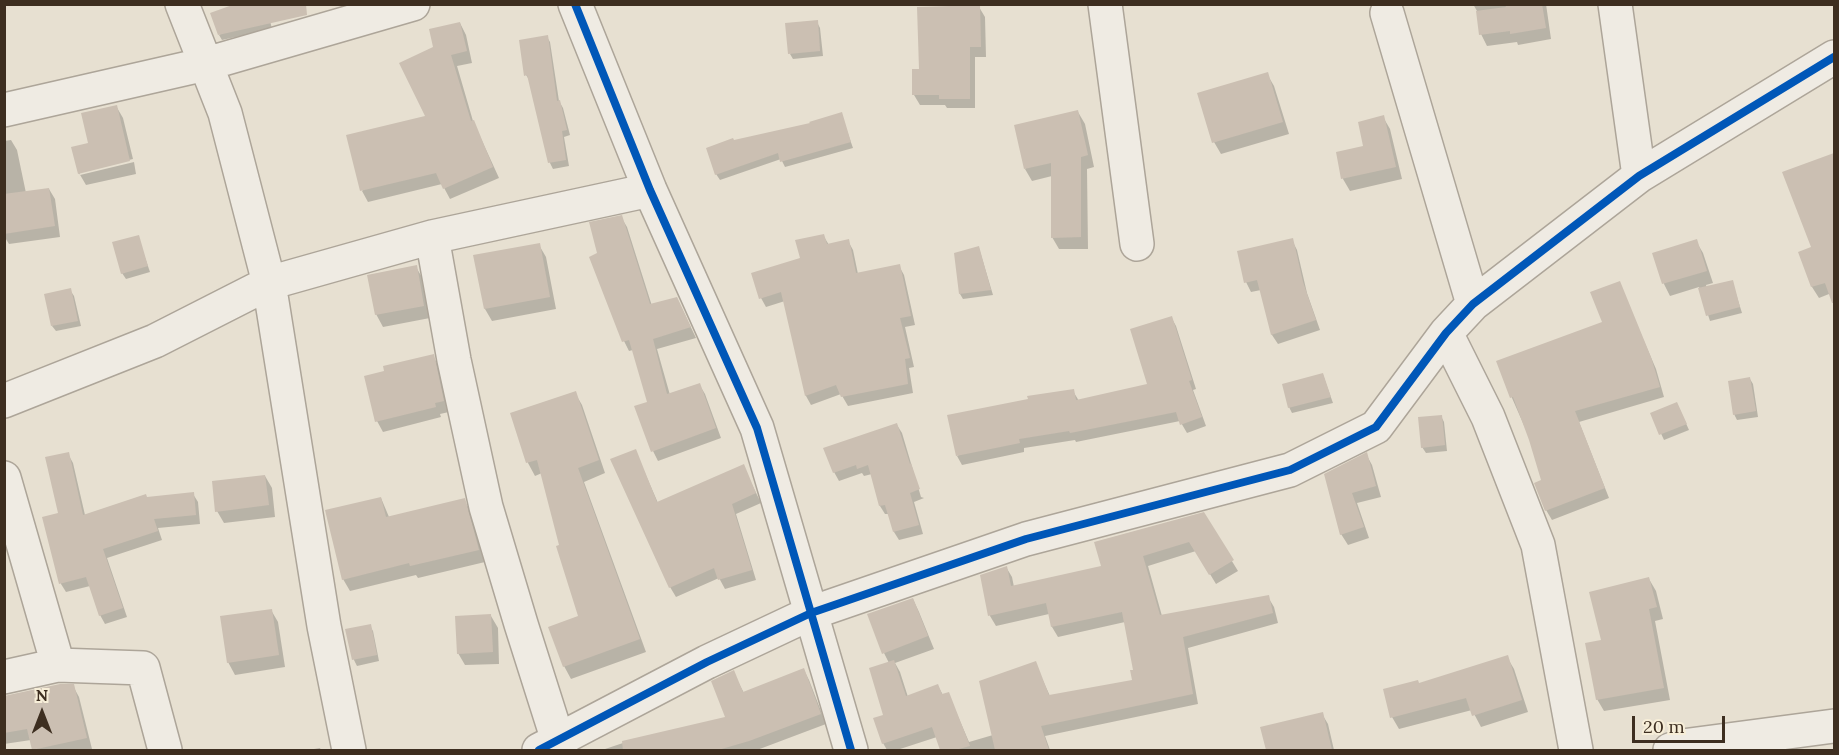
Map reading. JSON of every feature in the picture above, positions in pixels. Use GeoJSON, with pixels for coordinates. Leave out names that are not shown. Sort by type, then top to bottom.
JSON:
{"type":"FeatureCollection","features":[{"type":"Feature","properties":{"kind":"street"},"geometry":{"type":"LineString","coordinates":[[182,4],[225,113],[269,283],[324,626],[350,750]]}},
{"type":"Feature","properties":{"kind":"street"},"geometry":{"type":"LineString","coordinates":[[4,110],[206,64],[413,4]]}},
{"type":"Feature","properties":{"kind":"street"},"geometry":{"type":"LineString","coordinates":[[574,4],[650,190],[757,428],[851,750]]}},
{"type":"Feature","properties":{"kind":"street"},"geometry":{"type":"LineString","coordinates":[[1105,4],[1137,244]]}},
{"type":"Feature","properties":{"kind":"street"},"geometry":{"type":"LineString","coordinates":[[1615,4],[1639,176]]}},
{"type":"Feature","properties":{"kind":"street"},"geometry":{"type":"LineString","coordinates":[[1387,13],[1473,304]]}},
{"type":"Feature","properties":{"kind":"street"},"geometry":{"type":"LineString","coordinates":[[432,237],[454,360],[486,507],[552,747],[706,662],[811,613],[1026,539],[1290,470],[1376,427],[1446,333],[1473,304],[1639,176],[1834,57]]}},
{"type":"Feature","properties":{"kind":"street"},"geometry":{"type":"LineString","coordinates":[[4,401],[155,341],[269,283],[432,237],[650,190]]}},
{"type":"Feature","properties":{"kind":"street"},"geometry":{"type":"LineString","coordinates":[[1446,333],[1488,417],[1538,545],[1576,750]]}},
{"type":"Feature","properties":{"kind":"street"},"geometry":{"type":"LineString","coordinates":[[4,478],[58,664]]}},
{"type":"Feature","properties":{"kind":"street"},"geometry":{"type":"LineString","coordinates":[[4,676],[58,664],[143,668],[165,750]]}},
{"type":"Feature","properties":{"kind":"street"},"geometry":{"type":"LineString","coordinates":[[1670,750],[1682,746],[1834,726]]}},
{"type":"Feature","properties":{"kind":"building"},"geometry":{"type":"Polygon","coordinates":[[[235,4],[306,4],[307,15],[218,35],[210,13],[235,4]]]}},
{"type":"Feature","properties":{"kind":"building"},"geometry":{"type":"Polygon","coordinates":[[[1505,4],[1542,4],[1546,28],[1510,34],[1510,31],[1479,35],[1476,11],[1506,7],[1505,4]]]}},
{"type":"Feature","properties":{"kind":"building"},"geometry":{"type":"Polygon","coordinates":[[[980,5],[981,47],[970,47],[970,99],[939,99],[939,95],[912,95],[912,69],[919,69],[917,7],[980,5]]]}},
{"type":"Feature","properties":{"kind":"building"},"geometry":{"type":"Polygon","coordinates":[[[818,20],[820,51],[788,54],[785,23],[818,20]]]}},
{"type":"Feature","properties":{"kind":"building"},"geometry":{"type":"Polygon","coordinates":[[[460,22],[467,51],[451,55],[471,121],[474,120],[493,167],[443,189],[436,173],[360,191],[346,135],[425,116],[399,63],[433,47],[429,29],[460,22]]]}},
{"type":"Feature","properties":{"kind":"building"},"geometry":{"type":"Polygon","coordinates":[[[548,35],[557,101],[560,100],[567,130],[562,131],[566,160],[548,163],[527,75],[524,76],[519,40],[548,35]]]}},
{"type":"Feature","properties":{"kind":"building"},"geometry":{"type":"Polygon","coordinates":[[[1268,72],[1283,122],[1212,143],[1197,93],[1268,72]]]}},
{"type":"Feature","properties":{"kind":"building"},"geometry":{"type":"Polygon","coordinates":[[[117,105],[130,161],[78,174],[71,147],[88,143],[81,113],[117,105]]]}},
{"type":"Feature","properties":{"kind":"building"},"geometry":{"type":"Polygon","coordinates":[[[1078,110],[1088,155],[1081,157],[1081,237],[1051,238],[1051,163],[1024,169],[1014,125],[1078,110]]]}},
{"type":"Feature","properties":{"kind":"building"},"geometry":{"type":"Polygon","coordinates":[[[842,112],[851,142],[780,162],[778,153],[715,175],[706,148],[733,138],[734,140],[810,123],[842,112]]]}},
{"type":"Feature","properties":{"kind":"building"},"geometry":{"type":"Polygon","coordinates":[[[1384,115],[1396,167],[1341,179],[1336,152],[1363,146],[1358,122],[1384,115]]]}},
{"type":"Feature","properties":{"kind":"building"},"geometry":{"type":"Polygon","coordinates":[[[1834,153],[1834,303],[1832,303],[1825,283],[1811,287],[1798,252],[1811,247],[1782,172],[1834,153]]]}},
{"type":"Feature","properties":{"kind":"building"},"geometry":{"type":"Polygon","coordinates":[[[49,188],[55,226],[4,234],[4,194],[49,188]]]}},
{"type":"Feature","properties":{"kind":"building"},"geometry":{"type":"Polygon","coordinates":[[[622,215],[650,304],[677,297],[691,327],[653,339],[667,394],[700,383],[716,428],[651,452],[634,406],[647,402],[629,340],[622,342],[589,257],[597,253],[589,222],[622,215]]]}},
{"type":"Feature","properties":{"kind":"building"},"geometry":{"type":"Polygon","coordinates":[[[824,234],[827,244],[849,239],[856,273],[900,264],[911,316],[900,318],[910,358],[905,359],[908,384],[841,397],[836,385],[805,396],[781,292],[759,299],[751,273],[800,258],[795,240],[824,234]]]}},
{"type":"Feature","properties":{"kind":"building"},"geometry":{"type":"Polygon","coordinates":[[[139,235],[148,266],[121,274],[112,242],[139,235]]]}},
{"type":"Feature","properties":{"kind":"building"},"geometry":{"type":"Polygon","coordinates":[[[1293,238],[1303,282],[1316,320],[1271,335],[1257,280],[1244,283],[1237,251],[1293,238]]]}},
{"type":"Feature","properties":{"kind":"building"},"geometry":{"type":"Polygon","coordinates":[[[1697,239],[1707,271],[1662,284],[1652,253],[1697,239]]]}},
{"type":"Feature","properties":{"kind":"building"},"geometry":{"type":"Polygon","coordinates":[[[540,243],[550,297],[484,309],[473,255],[540,243]]]}},
{"type":"Feature","properties":{"kind":"building"},"geometry":{"type":"Polygon","coordinates":[[[979,246],[991,290],[959,294],[954,253],[979,246]]]}},
{"type":"Feature","properties":{"kind":"building"},"geometry":{"type":"Polygon","coordinates":[[[417,265],[424,306],[375,315],[367,275],[417,265]]]}},
{"type":"Feature","properties":{"kind":"building"},"geometry":{"type":"Polygon","coordinates":[[[1733,280],[1740,307],[1706,316],[1698,288],[1733,280]]]}},
{"type":"Feature","properties":{"kind":"building"},"geometry":{"type":"Polygon","coordinates":[[[1620,281],[1651,357],[1660,387],[1575,411],[1605,488],[1545,511],[1534,483],[1541,480],[1529,440],[1513,397],[1510,398],[1496,361],[1602,322],[1590,292],[1620,281]]]}},
{"type":"Feature","properties":{"kind":"building"},"geometry":{"type":"Polygon","coordinates":[[[71,288],[78,321],[51,326],[44,294],[71,288]]]}},
{"type":"Feature","properties":{"kind":"building"},"geometry":{"type":"Polygon","coordinates":[[[1172,316],[1192,380],[1189,381],[1202,417],[1180,425],[1176,412],[1070,433],[1069,431],[1019,439],[1020,443],[956,456],[947,415],[1028,399],[1027,396],[1074,389],[1076,400],[1147,384],[1130,329],[1172,316]]]}},
{"type":"Feature","properties":{"kind":"building"},"geometry":{"type":"Polygon","coordinates":[[[434,354],[444,401],[435,403],[436,407],[375,422],[364,376],[384,371],[383,366],[434,354]]]}},
{"type":"Feature","properties":{"kind":"building"},"geometry":{"type":"Polygon","coordinates":[[[1323,373],[1331,397],[1288,408],[1282,384],[1323,373]]]}},
{"type":"Feature","properties":{"kind":"building"},"geometry":{"type":"Polygon","coordinates":[[[1750,377],[1756,411],[1733,415],[1728,381],[1750,377]]]}},
{"type":"Feature","properties":{"kind":"building"},"geometry":{"type":"Polygon","coordinates":[[[576,391],[599,460],[578,468],[640,639],[563,667],[548,627],[578,616],[556,546],[559,545],[537,460],[526,463],[510,413],[576,391]]]}},
{"type":"Feature","properties":{"kind":"building"},"geometry":{"type":"Polygon","coordinates":[[[1677,402],[1687,424],[1659,435],[1650,413],[1677,402]]]}},
{"type":"Feature","properties":{"kind":"building"},"geometry":{"type":"Polygon","coordinates":[[[1442,415],[1445,445],[1421,448],[1418,417],[1442,415]]]}},
{"type":"Feature","properties":{"kind":"building"},"geometry":{"type":"Polygon","coordinates":[[[897,423],[920,489],[910,493],[919,525],[893,532],[885,505],[879,506],[868,465],[857,469],[856,465],[833,473],[823,448],[897,423]]]}},
{"type":"Feature","properties":{"kind":"building"},"geometry":{"type":"Polygon","coordinates":[[[636,449],[657,502],[744,464],[756,493],[732,504],[752,570],[718,580],[714,568],[669,588],[610,459],[636,449]]]}},
{"type":"Feature","properties":{"kind":"building"},"geometry":{"type":"Polygon","coordinates":[[[69,452],[83,515],[146,494],[147,497],[194,492],[196,515],[154,519],[158,531],[103,549],[123,608],[99,616],[86,577],[59,584],[42,517],[58,513],[45,457],[69,452]]]}},
{"type":"Feature","properties":{"kind":"building"},"geometry":{"type":"Polygon","coordinates":[[[1367,452],[1376,486],[1352,493],[1364,527],[1340,535],[1324,474],[1367,452]]]}},
{"type":"Feature","properties":{"kind":"building"},"geometry":{"type":"Polygon","coordinates":[[[265,475],[269,505],[215,512],[212,481],[265,475]]]}},
{"type":"Feature","properties":{"kind":"building"},"geometry":{"type":"Polygon","coordinates":[[[381,497],[386,517],[465,498],[479,550],[410,566],[409,563],[342,580],[325,510],[381,497]]]}},
{"type":"Feature","properties":{"kind":"building"},"geometry":{"type":"Polygon","coordinates":[[[1204,512],[1234,560],[1209,575],[1189,542],[1143,556],[1160,615],[1269,595],[1273,613],[1183,637],[1193,694],[1041,726],[1049,750],[995,750],[979,681],[1036,661],[1049,695],[1132,680],[1130,670],[1133,670],[1122,612],[1051,627],[1046,603],[988,616],[980,575],[1007,566],[1011,586],[1101,566],[1094,542],[1204,512]]]}},
{"type":"Feature","properties":{"kind":"building"},"geometry":{"type":"Polygon","coordinates":[[[1649,577],[1657,607],[1649,609],[1664,688],[1596,700],[1585,643],[1601,640],[1589,592],[1649,577]]]}},
{"type":"Feature","properties":{"kind":"building"},"geometry":{"type":"Polygon","coordinates":[[[913,598],[928,636],[882,654],[867,614],[913,598]]]}},
{"type":"Feature","properties":{"kind":"building"},"geometry":{"type":"Polygon","coordinates":[[[272,609],[279,655],[227,663],[220,616],[272,609]]]}},
{"type":"Feature","properties":{"kind":"building"},"geometry":{"type":"Polygon","coordinates":[[[491,614],[493,652],[457,654],[455,616],[491,614]]]}},
{"type":"Feature","properties":{"kind":"building"},"geometry":{"type":"Polygon","coordinates":[[[371,624],[377,655],[352,660],[345,629],[371,624]]]}},
{"type":"Feature","properties":{"kind":"building"},"geometry":{"type":"Polygon","coordinates":[[[1508,655],[1522,700],[1472,716],[1466,698],[1390,718],[1383,689],[1418,680],[1419,683],[1508,655]]]}},
{"type":"Feature","properties":{"kind":"building"},"geometry":{"type":"Polygon","coordinates":[[[894,660],[906,696],[938,684],[942,694],[949,692],[970,746],[955,750],[940,750],[932,727],[882,744],[873,718],[883,715],[869,668],[894,660]]]}},
{"type":"Feature","properties":{"kind":"building"},"geometry":{"type":"Polygon","coordinates":[[[804,668],[821,714],[718,750],[623,750],[622,741],[725,717],[711,681],[734,670],[743,692],[804,668]]]}},
{"type":"Feature","properties":{"kind":"building"},"geometry":{"type":"Polygon","coordinates":[[[60,684],[74,684],[87,738],[32,750],[27,729],[4,733],[4,696],[60,684]]]}},
{"type":"Feature","properties":{"kind":"building"},"geometry":{"type":"Polygon","coordinates":[[[1323,712],[1332,750],[1266,750],[1260,727],[1323,712]]]}},
{"type":"Feature","properties":{"kind":"cycle path"},"geometry":{"type":"LineString","coordinates":[[575,4],[650,190],[757,428],[851,750]]}},
{"type":"Feature","properties":{"kind":"cycle path"},"geometry":{"type":"LineString","coordinates":[[539,750],[707,662],[811,613],[1026,539],[1290,470],[1376,427],[1446,333],[1473,304],[1639,176],[1834,57]]}}]}
